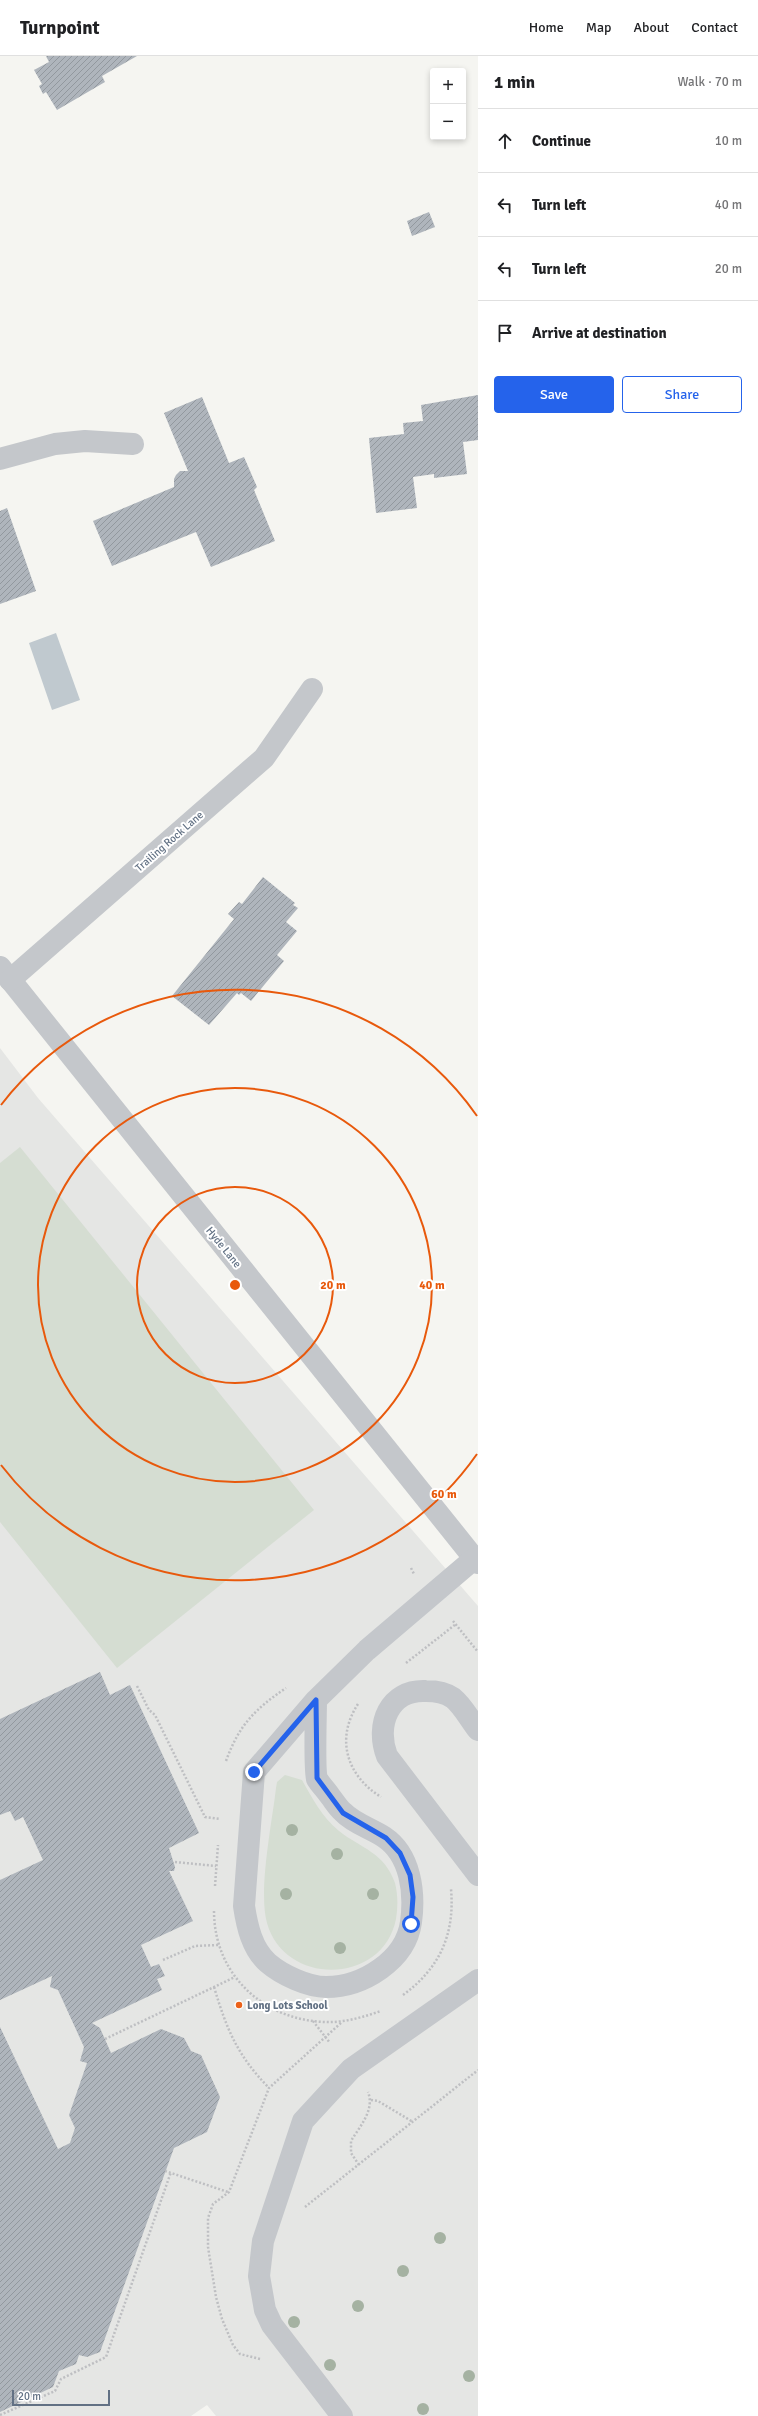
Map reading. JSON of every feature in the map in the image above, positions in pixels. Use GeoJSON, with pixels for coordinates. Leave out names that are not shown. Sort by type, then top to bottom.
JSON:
{"type":"FeatureCollection","features":[{"type":"Feature","properties":{"kind":"street"},"geometry":{"type":"LineString","coordinates":[[0,459],[55,444],[85,441],[133,444]]}},
{"type":"Feature","properties":{"kind":"street","name":"Trailing Rock Lane"},"geometry":{"type":"LineString","coordinates":[[5,974],[264,758],[312,689]]}},
{"type":"Feature","properties":{"kind":"street","name":"Hyde Lane"},"geometry":{"type":"LineString","coordinates":[[5,974],[476,1561]]}},
{"type":"Feature","properties":{"kind":"street"},"geometry":{"type":"LineString","coordinates":[[316,1700],[317,1778],[343,1813],[386,1838],[400,1853],[410,1875],[413,1897],[411,1924],[403,1946],[388,1963],[370,1976],[350,1983],[327,1987],[307,1983],[268,1963],[253,1940],[246,1924],[244,1906],[254,1772],[316,1700],[367,1650],[476,1561]]}},
{"type":"Feature","properties":{"kind":"street"},"geometry":{"type":"LineString","coordinates":[[478,1730],[453,1698],[436,1691],[421,1690],[405,1695],[394,1703],[384,1717],[381,1732],[387,1756],[478,1876]]}},
{"type":"Feature","properties":{"kind":"street"},"geometry":{"type":"LineString","coordinates":[[342,2416],[272,2325],[265,2310],[260,2276],[263,2241],[303,2122],[351,2069],[478,1980]]}},
{"type":"Feature","properties":{"kind":"path"},"geometry":{"type":"LineString","coordinates":[[453,1621],[478,1652]]}},
{"type":"Feature","properties":{"kind":"path"},"geometry":{"type":"LineString","coordinates":[[136,1686],[149,1710],[155,1715],[205,1817],[220,1819]]}},
{"type":"Feature","properties":{"kind":"path"},"geometry":{"type":"LineString","coordinates":[[175,1862],[216,1866]]}},
{"type":"Feature","properties":{"kind":"path"},"geometry":{"type":"LineString","coordinates":[[163,1960],[195,1946],[219,1945]]}},
{"type":"Feature","properties":{"kind":"path"},"geometry":{"type":"LineString","coordinates":[[105,2039],[235,1977]]}},
{"type":"Feature","properties":{"kind":"path"},"geometry":{"type":"LineString","coordinates":[[214,1987],[233,2042],[254,2072],[269,2088]]}},
{"type":"Feature","properties":{"kind":"path"},"geometry":{"type":"LineString","coordinates":[[312,2021],[330,2043]]}},
{"type":"Feature","properties":{"kind":"path"},"geometry":{"type":"LineString","coordinates":[[300,2211],[478,2070]]}},
{"type":"Feature","properties":{"kind":"path"},"geometry":{"type":"LineString","coordinates":[[359,2165],[351,2153],[351,2141],[370,2108],[371,2100],[364,2087]]}},
{"type":"Feature","properties":{"kind":"path"},"geometry":{"type":"LineString","coordinates":[[371,2100],[378,2101],[413,2122]]}},
{"type":"Feature","properties":{"kind":"path"},"geometry":{"type":"LineString","coordinates":[[165,2170],[229,2192]]}},
{"type":"Feature","properties":{"kind":"path"},"geometry":{"type":"LineString","coordinates":[[0,2416],[55,2391],[61,2379],[106,2357],[171,2172]]}},
{"type":"Feature","properties":{"kind":"shaded area"},"geometry":{"type":"Polygon","coordinates":[[[56,633],[80,700],[52,710],[29,643],[56,633]]]}},
{"type":"Feature","properties":{"kind":"shaded area","name":"Long Lots School"},"geometry":{"type":"Polygon","coordinates":[[[0,1048],[38,1098],[478,1606],[478,2416],[216,2416],[207,2405],[191,2416],[0,2416],[0,1048]]]}},
{"type":"Feature","properties":{"kind":"shaded area"},"geometry":{"type":"Polygon","coordinates":[[[20,1147],[314,1510],[117,1668],[0,1522],[0,1163],[20,1147]]]}},
{"type":"Feature","properties":{"kind":"shaded area"},"geometry":{"type":"Polygon","coordinates":[[[285,1775],[302,1780],[327,1820],[339,1831],[379,1858],[385,1864],[395,1883],[397,1914],[387,1941],[373,1956],[354,1966],[333,1970],[312,1967],[293,1959],[277,1944],[267,1923],[264,1893],[267,1857],[277,1782],[285,1775]]]}},
{"type":"Feature","properties":{"kind":"building"},"geometry":{"type":"Polygon","coordinates":[[[46,56],[137,56],[102,76],[105,82],[57,110],[46,92],[43,94],[39,86],[42,84],[34,70],[49,62],[46,56]]]}},
{"type":"Feature","properties":{"kind":"building"},"geometry":{"type":"Polygon","coordinates":[[[429,212],[435,227],[412,236],[407,221],[429,212]]]}},
{"type":"Feature","properties":{"kind":"building"},"geometry":{"type":"Polygon","coordinates":[[[478,395],[478,440],[463,442],[467,474],[434,478],[434,474],[413,477],[417,508],[376,513],[369,438],[404,434],[403,423],[423,421],[421,405],[478,395]]]}},
{"type":"Feature","properties":{"kind":"building"},"geometry":{"type":"Polygon","coordinates":[[[202,397],[229,463],[244,457],[257,487],[254,490],[275,541],[211,567],[196,532],[112,566],[93,521],[174,487],[174,479],[176,475],[180,471],[188,471],[164,413],[202,397]]]}},
{"type":"Feature","properties":{"kind":"building"},"geometry":{"type":"Polygon","coordinates":[[[7,508],[36,591],[0,604],[0,511],[7,508]]]}},
{"type":"Feature","properties":{"kind":"building"},"geometry":{"type":"Polygon","coordinates":[[[263,877],[295,903],[293,905],[298,908],[286,922],[297,931],[277,955],[284,961],[251,1001],[241,993],[239,995],[237,993],[209,1025],[172,996],[234,919],[228,914],[239,902],[242,904],[263,877]]]}},
{"type":"Feature","properties":{"kind":"building"},"geometry":{"type":"Polygon","coordinates":[[[100,1672],[110,1695],[130,1685],[199,1833],[169,1848],[175,1867],[174,1871],[169,1871],[193,1921],[141,1945],[151,1967],[159,1964],[165,1976],[157,1979],[162,1990],[92,2023],[100,2028],[111,2053],[161,2029],[184,2038],[191,2051],[201,2055],[220,2097],[207,2132],[174,2148],[100,2352],[87,2357],[79,2355],[76,2364],[59,2371],[53,2387],[0,2412],[0,2027],[58,2149],[70,2143],[75,2128],[69,2115],[87,2063],[80,2061],[84,2047],[58,1990],[50,1987],[52,1976],[0,2000],[0,1880],[43,1860],[23,1817],[15,1821],[10,1811],[0,1815],[0,1719],[100,1672]]]}},
{"type":"Feature","properties":{"kind":"place","name":"Long Lots School"},"geometry":{"type":"Point","coordinates":[239,2005]}},
{"type":"Feature","properties":{"kind":"route"},"geometry":{"type":"LineString","coordinates":[[254,1772],[316,1700],[317,1778],[343,1813],[386,1838],[400,1853],[410,1875],[413,1897],[411,1924]]}}]}
